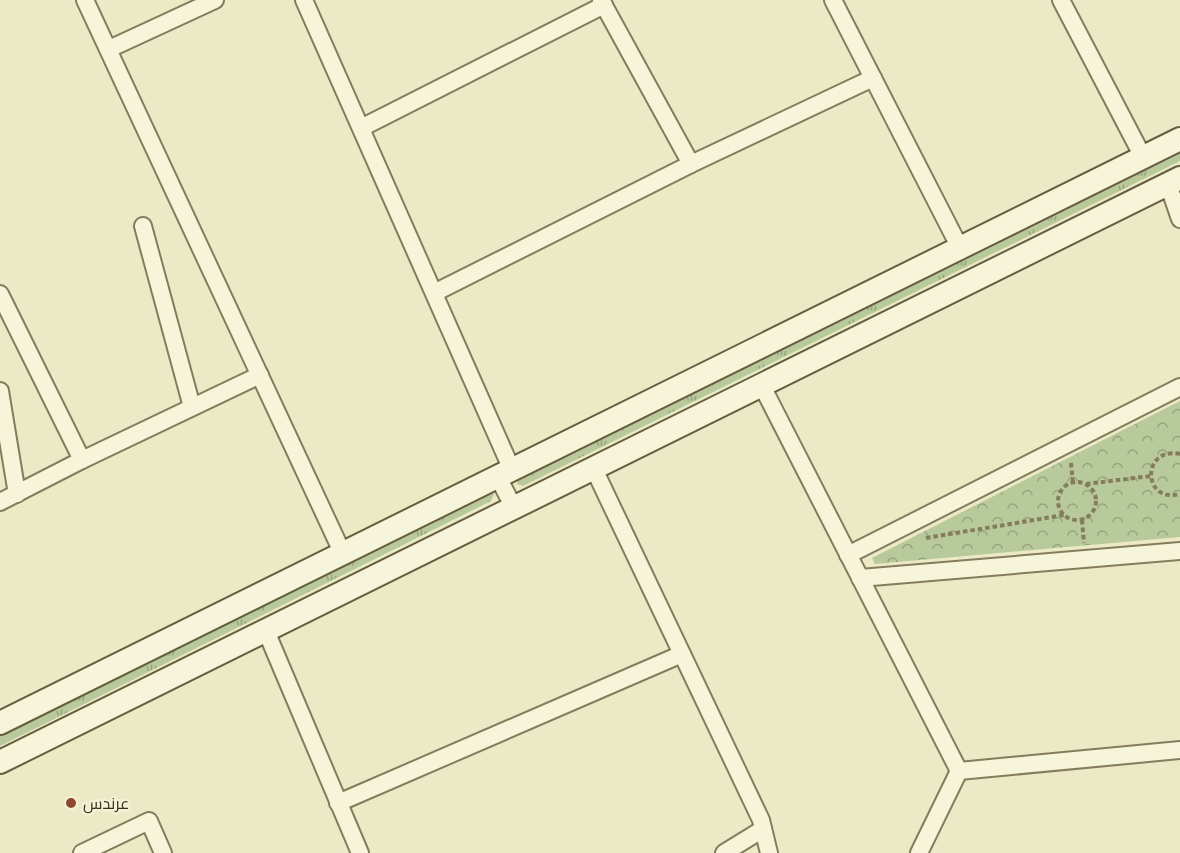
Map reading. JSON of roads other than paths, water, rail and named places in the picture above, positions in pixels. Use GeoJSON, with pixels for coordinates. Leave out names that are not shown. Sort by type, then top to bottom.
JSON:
{"type":"FeatureCollection","features":[{"type":"Feature","properties":{"kind":"main road"},"geometry":{"type":"LineString","coordinates":[[0,723],[1180,139]]}},
{"type":"Feature","properties":{"kind":"main road"},"geometry":{"type":"LineString","coordinates":[[0,762],[1174,181]]}},
{"type":"Feature","properties":{"kind":"street"},"geometry":{"type":"LineString","coordinates":[[85,0],[343,554]]}},
{"type":"Feature","properties":{"kind":"street"},"geometry":{"type":"LineString","coordinates":[[109,49],[215,0]]}},
{"type":"Feature","properties":{"kind":"street"},"geometry":{"type":"LineString","coordinates":[[304,0],[434,293],[505,474],[514,508]]}},
{"type":"Feature","properties":{"kind":"street"},"geometry":{"type":"LineString","coordinates":[[833,0],[960,248]]}},
{"type":"Feature","properties":{"kind":"street"},"geometry":{"type":"LineString","coordinates":[[1061,0],[1143,157]]}},
{"type":"Feature","properties":{"kind":"street"},"geometry":{"type":"LineString","coordinates":[[361,128],[602,3],[691,164]]}},
{"type":"Feature","properties":{"kind":"street"},"geometry":{"type":"LineString","coordinates":[[434,293],[691,164],[873,78]]}},
{"type":"Feature","properties":{"kind":"street"},"geometry":{"type":"LineString","coordinates":[[1174,181],[1180,219]]}},
{"type":"Feature","properties":{"kind":"street"},"geometry":{"type":"LineString","coordinates":[[143,226],[192,408]]}},
{"type":"Feature","properties":{"kind":"street"},"geometry":{"type":"LineString","coordinates":[[0,294],[82,460]]}},
{"type":"Feature","properties":{"kind":"street"},"geometry":{"type":"LineString","coordinates":[[0,502],[260,375]]}},
{"type":"Feature","properties":{"kind":"street"},"geometry":{"type":"LineString","coordinates":[[762,386],[959,771]]}},
{"type":"Feature","properties":{"kind":"street"},"geometry":{"type":"LineString","coordinates":[[848,555],[1180,387]]}},
{"type":"Feature","properties":{"kind":"street"},"geometry":{"type":"LineString","coordinates":[[0,391],[17,494]]}},
{"type":"Feature","properties":{"kind":"street"},"geometry":{"type":"LineString","coordinates":[[594,469],[761,820],[768,853]]}},
{"type":"Feature","properties":{"kind":"street"},"geometry":{"type":"LineString","coordinates":[[860,578],[1180,551]]}},
{"type":"Feature","properties":{"kind":"street"},"geometry":{"type":"LineString","coordinates":[[266,631],[360,853]]}},
{"type":"Feature","properties":{"kind":"street"},"geometry":{"type":"LineString","coordinates":[[338,803],[682,654]]}},
{"type":"Feature","properties":{"kind":"street"},"geometry":{"type":"LineString","coordinates":[[959,771],[1180,750]]}},
{"type":"Feature","properties":{"kind":"street"},"geometry":{"type":"LineString","coordinates":[[919,853],[959,771]]}},
{"type":"Feature","properties":{"kind":"street"},"geometry":{"type":"LineString","coordinates":[[82,853],[149,821],[163,853]]}},
{"type":"Feature","properties":{"kind":"street"},"geometry":{"type":"LineString","coordinates":[[724,853],[763,829]]}},
{"type":"Feature","properties":{"kind":"place","name":"عرندس"},"geometry":{"type":"Point","coordinates":[71,803]}}]}
